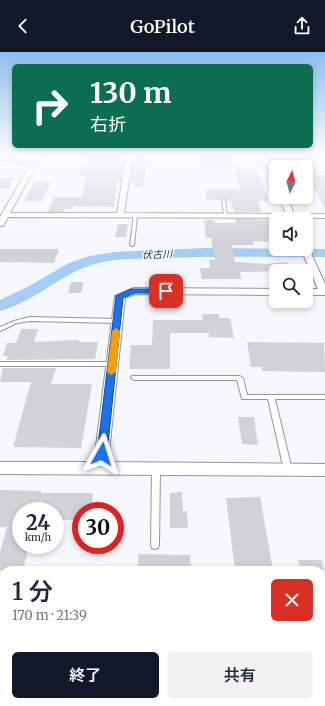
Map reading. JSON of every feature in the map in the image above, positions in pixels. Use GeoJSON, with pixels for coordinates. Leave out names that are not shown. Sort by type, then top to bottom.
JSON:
{"type":"FeatureCollection","features":[{"type":"Feature","properties":{"kind":"street"},"geometry":{"type":"LineString","coordinates":[[0,224],[22,184]]}},
{"type":"Feature","properties":{"kind":"street"},"geometry":{"type":"LineString","coordinates":[[120,215],[125,184]]}},
{"type":"Feature","properties":{"kind":"street"},"geometry":{"type":"LineString","coordinates":[[5,215],[269,216]]}},
{"type":"Feature","properties":{"kind":"street"},"geometry":{"type":"LineString","coordinates":[[313,216],[325,216]]}},
{"type":"Feature","properties":{"kind":"street"},"geometry":{"type":"LineString","coordinates":[[308,256],[324,292],[313,292]]}},
{"type":"Feature","properties":{"kind":"street"},"geometry":{"type":"LineString","coordinates":[[100,469],[120,296],[134,291],[269,292]]}},
{"type":"Feature","properties":{"kind":"street"},"geometry":{"type":"LineString","coordinates":[[0,468],[325,470]]}},
{"type":"Feature","properties":{"kind":"lane"},"geometry":{"type":"LineString","coordinates":[[224,199],[226,215]]}},
{"type":"Feature","properties":{"kind":"lane"},"geometry":{"type":"LineString","coordinates":[[132,245],[135,215]]}},
{"type":"Feature","properties":{"kind":"lane"},"geometry":{"type":"LineString","coordinates":[[0,329],[16,322],[30,319],[117,321]]}},
{"type":"Feature","properties":{"kind":"lane"},"geometry":{"type":"LineString","coordinates":[[0,364],[112,364]]}},
{"type":"Feature","properties":{"kind":"lane"},"geometry":{"type":"LineString","coordinates":[[134,378],[240,378],[244,397],[325,397]]}},
{"type":"Feature","properties":{"kind":"lane"},"geometry":{"type":"LineString","coordinates":[[272,397],[288,470]]}},
{"type":"Feature","properties":{"kind":"lane"},"geometry":{"type":"LineString","coordinates":[[155,544],[156,469]]}},
{"type":"Feature","properties":{"kind":"building"},"geometry":{"type":"Polygon","coordinates":[[[0,184],[11,184],[8,189],[0,189],[0,184]]]}},
{"type":"Feature","properties":{"kind":"building"},"geometry":{"type":"Polygon","coordinates":[[[33,184],[51,184],[42,201],[24,201],[33,184]]]}},
{"type":"Feature","properties":{"kind":"building"},"geometry":{"type":"Polygon","coordinates":[[[85,184],[117,184],[114,207],[73,206],[72,209],[65,209],[64,212],[48,212],[54,197],[81,197],[85,184]]]}},
{"type":"Feature","properties":{"kind":"building"},"geometry":{"type":"Polygon","coordinates":[[[135,184],[143,184],[143,187],[134,187],[135,184]]]}},
{"type":"Feature","properties":{"kind":"building"},"geometry":{"type":"Polygon","coordinates":[[[239,184],[262,184],[269,201],[258,201],[262,212],[234,212],[231,201],[227,201],[222,197],[221,200],[207,200],[205,189],[240,189],[239,184]]]}},
{"type":"Feature","properties":{"kind":"building"},"geometry":{"type":"Polygon","coordinates":[[[313,184],[325,184],[325,208],[313,187],[313,184]]]}},
{"type":"Feature","properties":{"kind":"building"},"geometry":{"type":"Polygon","coordinates":[[[235,219],[269,220],[269,242],[253,241],[254,245],[232,245],[235,262],[266,264],[287,262],[288,264],[269,264],[269,271],[240,272],[241,279],[202,279],[200,268],[210,268],[209,260],[215,260],[211,238],[206,238],[204,220],[214,220],[215,223],[236,223],[235,219]]]}},
{"type":"Feature","properties":{"kind":"building"},"geometry":{"type":"Polygon","coordinates":[[[118,224],[128,224],[126,237],[115,237],[118,224]]]}},
{"type":"Feature","properties":{"kind":"building"},"geometry":{"type":"Polygon","coordinates":[[[0,249],[59,249],[54,263],[0,262],[0,249]]]}},
{"type":"Feature","properties":{"kind":"building"},"geometry":{"type":"Polygon","coordinates":[[[71,282],[84,282],[81,293],[68,293],[71,282]]]}},
{"type":"Feature","properties":{"kind":"building"},"geometry":{"type":"Polygon","coordinates":[[[202,314],[219,314],[219,318],[230,318],[234,338],[209,337],[209,333],[170,333],[170,369],[129,369],[131,345],[152,345],[153,320],[203,320],[202,314]]]}},
{"type":"Feature","properties":{"kind":"building"},"geometry":{"type":"Polygon","coordinates":[[[21,329],[38,329],[34,342],[79,340],[79,342],[98,342],[95,359],[6,360],[8,356],[3,356],[7,343],[16,343],[21,329]]]}},
{"type":"Feature","properties":{"kind":"building"},"geometry":{"type":"Polygon","coordinates":[[[247,342],[324,343],[325,372],[262,371],[261,367],[251,367],[247,342]]]}},
{"type":"Feature","properties":{"kind":"building"},"geometry":{"type":"Polygon","coordinates":[[[3,368],[56,368],[51,384],[92,384],[81,448],[13,447],[31,382],[0,382],[3,368]]]}},
{"type":"Feature","properties":{"kind":"building"},"geometry":{"type":"Polygon","coordinates":[[[238,417],[254,417],[258,445],[242,444],[238,417]]]}},
{"type":"Feature","properties":{"kind":"building"},"geometry":{"type":"Polygon","coordinates":[[[0,490],[41,491],[41,493],[93,493],[92,502],[72,502],[72,520],[64,520],[64,502],[12,502],[12,554],[27,554],[24,566],[0,566],[0,552],[7,527],[0,527],[0,490]]]}},
{"type":"Feature","properties":{"kind":"building"},"geometry":{"type":"Polygon","coordinates":[[[182,492],[183,511],[187,511],[188,528],[170,528],[170,493],[182,492]]]}},
{"type":"Feature","properties":{"kind":"building"},"geometry":{"type":"Polygon","coordinates":[[[260,497],[272,566],[234,566],[226,498],[260,497]]]}},
{"type":"Feature","properties":{"kind":"building"},"geometry":{"type":"Polygon","coordinates":[[[138,554],[190,555],[191,566],[138,566],[138,554]]]}},
{"type":"Feature","properties":{"kind":"building"},"geometry":{"type":"Polygon","coordinates":[[[298,560],[322,560],[323,566],[299,566],[298,560]]]}},
{"type":"Feature","properties":{"kind":"waterway","name":"伏古川"},"geometry":{"type":"LineString","coordinates":[[0,306],[37,288],[74,266],[95,259],[115,256],[206,252],[325,253]]}},
{"type":"Feature","properties":{"kind":"slow traffic"},"geometry":{"type":"LineString","coordinates":[[111,372],[116,331]]}},
{"type":"Feature","properties":{"kind":"route"},"geometry":{"type":"LineString","coordinates":[[102,454],[120,296],[134,291],[166,291]]}}]}
